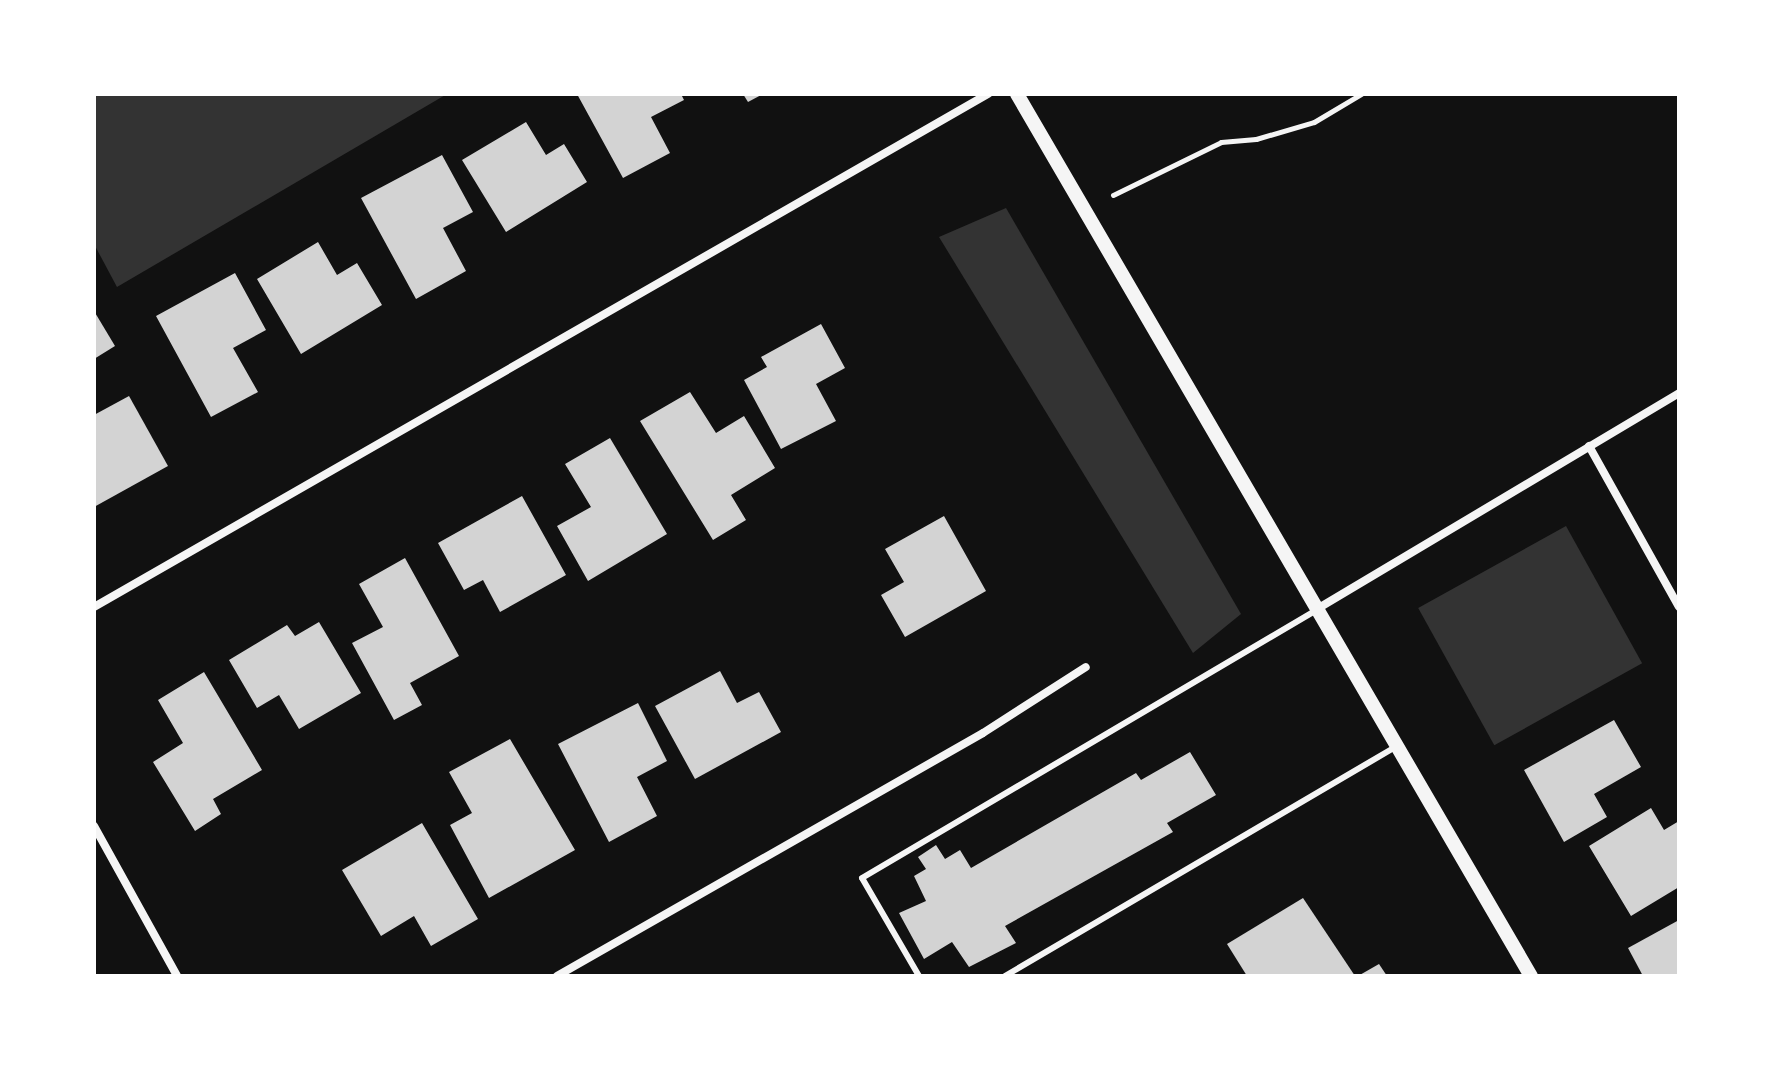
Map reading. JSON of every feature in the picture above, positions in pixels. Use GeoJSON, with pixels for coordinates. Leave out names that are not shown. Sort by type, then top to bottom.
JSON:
{"type":"FeatureCollection","features":[{"type":"Feature","properties":{"kind":"street"},"geometry":{"type":"LineString","coordinates":[[94,607],[988,94]]}},
{"type":"Feature","properties":{"kind":"street"},"geometry":{"type":"LineString","coordinates":[[1017,94],[1531,976]]}},
{"type":"Feature","properties":{"kind":"street"},"geometry":{"type":"LineString","coordinates":[[1317,609],[1679,393]]}},
{"type":"Feature","properties":{"kind":"street"},"geometry":{"type":"LineString","coordinates":[[1589,446],[1679,607]]}},
{"type":"Feature","properties":{"kind":"street"},"geometry":{"type":"LineString","coordinates":[[557,976],[983,733],[1086,667]]}},
{"type":"Feature","properties":{"kind":"street"},"geometry":{"type":"LineString","coordinates":[[94,826],[177,976]]}},
{"type":"Feature","properties":{"kind":"lane"},"geometry":{"type":"LineString","coordinates":[[919,976],[862,878],[1317,609]]}},
{"type":"Feature","properties":{"kind":"lane"},"geometry":{"type":"LineString","coordinates":[[1005,976],[1397,746]]}},
{"type":"Feature","properties":{"kind":"path"},"geometry":{"type":"LineString","coordinates":[[1084,210],[1221,142],[1256,139],[1314,122],[1361,94]]}},
{"type":"Feature","properties":{"kind":"shaded area"},"geometry":{"type":"Polygon","coordinates":[[[94,94],[447,94],[117,287],[94,244],[94,94]]]}},
{"type":"Feature","properties":{"kind":"shaded area"},"geometry":{"type":"Polygon","coordinates":[[[1006,208],[1241,614],[1193,653],[939,237],[1006,208]]]}},
{"type":"Feature","properties":{"kind":"shaded area"},"geometry":{"type":"Polygon","coordinates":[[[1566,526],[1642,663],[1494,745],[1418,608],[1566,526]]]}},
{"type":"Feature","properties":{"kind":"building"},"geometry":{"type":"Polygon","coordinates":[[[577,94],[681,94],[684,100],[651,117],[670,153],[623,178],[577,94]]]}},
{"type":"Feature","properties":{"kind":"building"},"geometry":{"type":"Polygon","coordinates":[[[743,94],[763,94],[748,102],[743,94]]]}},
{"type":"Feature","properties":{"kind":"building"},"geometry":{"type":"Polygon","coordinates":[[[526,122],[546,155],[564,144],[587,182],[506,232],[462,160],[526,122]]]}},
{"type":"Feature","properties":{"kind":"building"},"geometry":{"type":"Polygon","coordinates":[[[442,155],[473,212],[443,228],[466,271],[416,299],[361,198],[442,155]]]}},
{"type":"Feature","properties":{"kind":"building"},"geometry":{"type":"Polygon","coordinates":[[[318,242],[337,275],[357,263],[382,305],[301,354],[257,279],[318,242]]]}},
{"type":"Feature","properties":{"kind":"building"},"geometry":{"type":"Polygon","coordinates":[[[235,273],[266,330],[233,348],[258,392],[211,417],[156,316],[235,273]]]}},
{"type":"Feature","properties":{"kind":"building"},"geometry":{"type":"Polygon","coordinates":[[[94,311],[115,346],[94,359],[94,311]]]}},
{"type":"Feature","properties":{"kind":"building"},"geometry":{"type":"Polygon","coordinates":[[[821,324],[845,368],[816,384],[836,421],[781,449],[744,380],[767,367],[761,357],[821,324]]]}},
{"type":"Feature","properties":{"kind":"building"},"geometry":{"type":"Polygon","coordinates":[[[690,392],[716,433],[744,416],[775,468],[731,495],[746,520],[713,540],[640,421],[690,392]]]}},
{"type":"Feature","properties":{"kind":"building"},"geometry":{"type":"Polygon","coordinates":[[[129,396],[168,466],[94,507],[94,415],[129,396]]]}},
{"type":"Feature","properties":{"kind":"building"},"geometry":{"type":"Polygon","coordinates":[[[610,438],[667,534],[588,581],[557,526],[591,507],[565,464],[610,438]]]}},
{"type":"Feature","properties":{"kind":"building"},"geometry":{"type":"Polygon","coordinates":[[[522,496],[566,575],[500,612],[483,580],[464,590],[438,543],[522,496]]]}},
{"type":"Feature","properties":{"kind":"building"},"geometry":{"type":"Polygon","coordinates":[[[944,516],[986,591],[905,637],[881,595],[904,582],[885,549],[944,516]]]}},
{"type":"Feature","properties":{"kind":"building"},"geometry":{"type":"Polygon","coordinates":[[[405,558],[459,656],[410,683],[422,705],[394,720],[352,643],[383,627],[359,584],[405,558]]]}},
{"type":"Feature","properties":{"kind":"building"},"geometry":{"type":"Polygon","coordinates":[[[319,622],[361,693],[299,729],[279,695],[257,708],[229,660],[287,625],[295,636],[319,622]]]}},
{"type":"Feature","properties":{"kind":"building"},"geometry":{"type":"Polygon","coordinates":[[[720,671],[737,703],[759,692],[781,732],[695,779],[655,706],[720,671]]]}},
{"type":"Feature","properties":{"kind":"building"},"geometry":{"type":"Polygon","coordinates":[[[204,672],[262,770],[213,799],[221,814],[195,831],[153,762],[183,743],[158,700],[204,672]]]}},
{"type":"Feature","properties":{"kind":"building"},"geometry":{"type":"Polygon","coordinates":[[[638,703],[667,761],[637,777],[657,816],[609,842],[558,744],[638,703]]]}},
{"type":"Feature","properties":{"kind":"building"},"geometry":{"type":"Polygon","coordinates":[[[1614,720],[1641,767],[1594,794],[1607,817],[1564,842],[1524,770],[1614,720]]]}},
{"type":"Feature","properties":{"kind":"building"},"geometry":{"type":"Polygon","coordinates":[[[510,739],[575,850],[489,898],[450,825],[472,813],[449,772],[510,739]]]}},
{"type":"Feature","properties":{"kind":"building"},"geometry":{"type":"Polygon","coordinates":[[[1190,752],[1216,795],[1167,823],[1173,832],[1005,926],[1016,943],[969,967],[952,942],[924,959],[899,913],[926,901],[914,876],[926,869],[918,857],[936,845],[945,859],[960,850],[971,868],[1136,773],[1141,780],[1190,752]]]}},
{"type":"Feature","properties":{"kind":"building"},"geometry":{"type":"Polygon","coordinates":[[[1651,808],[1664,830],[1679,821],[1679,887],[1631,916],[1589,846],[1651,808]]]}},
{"type":"Feature","properties":{"kind":"building"},"geometry":{"type":"Polygon","coordinates":[[[422,823],[478,919],[431,946],[414,916],[381,936],[342,870],[422,823]]]}},
{"type":"Feature","properties":{"kind":"building"},"geometry":{"type":"Polygon","coordinates":[[[1303,898],[1355,976],[1247,976],[1227,944],[1303,898]]]}},
{"type":"Feature","properties":{"kind":"building"},"geometry":{"type":"Polygon","coordinates":[[[1679,920],[1679,976],[1643,976],[1628,948],[1679,920]]]}},
{"type":"Feature","properties":{"kind":"building"},"geometry":{"type":"Polygon","coordinates":[[[1379,964],[1387,976],[1358,976],[1379,964]]]}}]}
